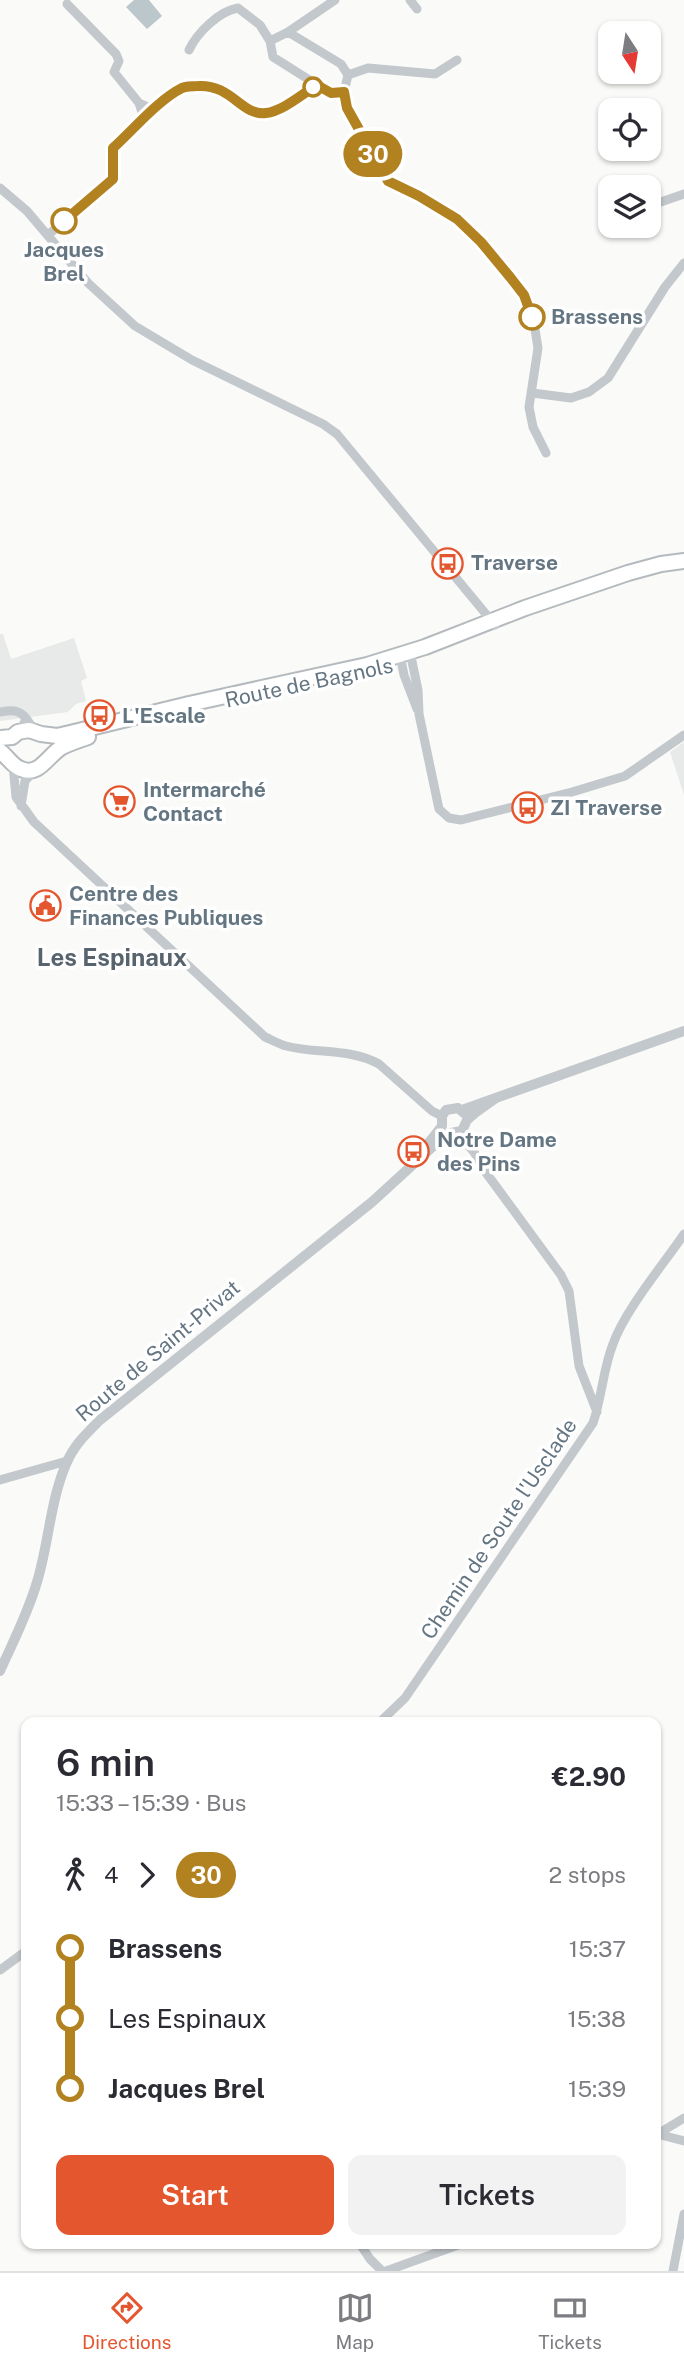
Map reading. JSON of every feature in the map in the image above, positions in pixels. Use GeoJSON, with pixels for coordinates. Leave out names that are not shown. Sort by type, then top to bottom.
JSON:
{"type":"FeatureCollection","features":[{"type":"Feature","properties":{"kind":"main road","name":"Route de Bagnols"},"geometry":{"type":"LineString","coordinates":[[129,722],[349,674],[406,658],[560,597],[644,568],[684,561]]}},
{"type":"Feature","properties":{"kind":"main road"},"geometry":{"type":"LineString","coordinates":[[12,763],[7,749],[8,737],[24,730],[57,736],[129,722]]}},
{"type":"Feature","properties":{"kind":"main road"},"geometry":{"type":"LineString","coordinates":[[0,751],[23,771],[35,770],[43,765],[48,757],[73,742],[129,722]]}},
{"type":"Feature","properties":{"kind":"main road"},"geometry":{"type":"LineString","coordinates":[[38,732],[48,744],[48,757]]}},
{"type":"Feature","properties":{"kind":"street"},"geometry":{"type":"LineString","coordinates":[[270,41],[335,0]]}},
{"type":"Feature","properties":{"kind":"street"},"geometry":{"type":"LineString","coordinates":[[410,0],[417,9]]}},
{"type":"Feature","properties":{"kind":"street"},"geometry":{"type":"LineString","coordinates":[[67,4],[116,54],[120,61],[114,72],[139,103],[144,119]]}},
{"type":"Feature","properties":{"kind":"street"},"geometry":{"type":"LineString","coordinates":[[189,50],[194,39],[228,9],[238,8],[254,18],[270,41],[273,57],[331,93],[344,92]]}},
{"type":"Feature","properties":{"kind":"street"},"geometry":{"type":"LineString","coordinates":[[288,32],[341,64],[348,75],[344,92],[347,108],[388,181],[457,219],[481,242],[524,295],[534,323],[538,348],[529,407],[533,428],[546,453]]}},
{"type":"Feature","properties":{"kind":"street"},"geometry":{"type":"LineString","coordinates":[[348,75],[368,68],[435,74],[457,60]]}},
{"type":"Feature","properties":{"kind":"street"},"geometry":{"type":"LineString","coordinates":[[48,235],[113,179],[113,148],[184,87],[206,85],[225,90],[249,110],[262,113],[275,111],[317,85]]}},
{"type":"Feature","properties":{"kind":"street"},"geometry":{"type":"LineString","coordinates":[[139,103],[155,110]]}},
{"type":"Feature","properties":{"kind":"street"},"geometry":{"type":"LineString","coordinates":[[0,188],[27,211],[89,283],[135,326],[192,360],[323,424],[337,434],[494,623]]}},
{"type":"Feature","properties":{"kind":"street"},"geometry":{"type":"LineString","coordinates":[[661,202],[684,194]]}},
{"type":"Feature","properties":{"kind":"street"},"geometry":{"type":"LineString","coordinates":[[532,393],[571,398],[589,392],[608,378],[665,287],[684,263]]}},
{"type":"Feature","properties":{"kind":"street"},"geometry":{"type":"LineString","coordinates":[[406,658],[439,809],[449,818],[461,820],[625,776],[684,735]]}},
{"type":"Feature","properties":{"kind":"street"},"geometry":{"type":"LineString","coordinates":[[0,712],[21,712],[38,732]]}},
{"type":"Feature","properties":{"kind":"street"},"geometry":{"type":"LineString","coordinates":[[8,737],[23,726],[26,718]]}},
{"type":"Feature","properties":{"kind":"street"},"geometry":{"type":"LineString","coordinates":[[12,763],[16,797],[34,822],[265,1037],[285,1046],[359,1055],[371,1060],[413,1094],[454,1122],[484,1170],[561,1275],[569,1291],[579,1366],[597,1412]]}},
{"type":"Feature","properties":{"kind":"street"},"geometry":{"type":"LineString","coordinates":[[21,806],[25,781],[35,770]]}},
{"type":"Feature","properties":{"kind":"street","name":"Route de Saint-Privat"},"geometry":{"type":"LineString","coordinates":[[0,1671],[37,1580],[67,1461],[80,1440],[100,1420],[372,1202],[454,1122],[496,1098],[684,1031]]}},
{"type":"Feature","properties":{"kind":"street","name":"Chemin de Soute l'Usclade"},"geometry":{"type":"LineString","coordinates":[[385,1717],[405,1698],[593,1423],[612,1347],[620,1328],[684,1234]]}},
{"type":"Feature","properties":{"kind":"street"},"geometry":{"type":"LineString","coordinates":[[0,1480],[67,1461]]}},
{"type":"Feature","properties":{"kind":"street"},"geometry":{"type":"LineString","coordinates":[[0,1970],[21,1955]]}},
{"type":"Feature","properties":{"kind":"street"},"geometry":{"type":"LineString","coordinates":[[661,2132],[684,2118]]}},
{"type":"Feature","properties":{"kind":"street"},"geometry":{"type":"LineString","coordinates":[[661,2136],[684,2141]]}},
{"type":"Feature","properties":{"kind":"street"},"geometry":{"type":"LineString","coordinates":[[673,2271],[684,2214]]}},
{"type":"Feature","properties":{"kind":"street"},"geometry":{"type":"LineString","coordinates":[[363,2249],[384,2271],[447,2249]]}},
{"type":"Feature","properties":{"kind":"shaded area"},"geometry":{"type":"Polygon","coordinates":[[[134,0],[149,0],[162,16],[147,29],[126,7],[134,0]]]}},
{"type":"Feature","properties":{"kind":"shaded area"},"geometry":{"type":"Polygon","coordinates":[[[0,634],[3,634],[11,659],[74,638],[87,678],[81,681],[86,701],[76,704],[68,712],[0,721],[0,634]]]}},
{"type":"Feature","properties":{"kind":"shaded area"},"geometry":{"type":"Polygon","coordinates":[[[684,742],[684,795],[670,752],[684,742]]]}},
{"type":"Feature","properties":{"kind":"bus line","name":"30"},"geometry":{"type":"LineString","coordinates":[[64,221],[113,179],[113,148],[168,97],[184,87],[206,85],[225,90],[249,110],[262,113],[275,111],[317,85],[331,93],[344,92],[347,108],[388,181],[457,219],[481,242],[524,295],[532,317]]}},
{"type":"Feature","properties":{"kind":"place","name":"Jacques Brel"},"geometry":{"type":"Point","coordinates":[64,221]}},
{"type":"Feature","properties":{"kind":"place","name":"Brassens"},"geometry":{"type":"Point","coordinates":[532,317]}},
{"type":"Feature","properties":{"kind":"place","name":"Traverse"},"geometry":{"type":"Point","coordinates":[448,563]}},
{"type":"Feature","properties":{"kind":"place","name":"L'Escale"},"geometry":{"type":"Point","coordinates":[99,716]}},
{"type":"Feature","properties":{"kind":"place","name":"Intermarché Contact"},"geometry":{"type":"Point","coordinates":[120,802]}},
{"type":"Feature","properties":{"kind":"place","name":"ZI Traverse"},"geometry":{"type":"Point","coordinates":[527,808]}},
{"type":"Feature","properties":{"kind":"place","name":"Centre des Finances Publiques"},"geometry":{"type":"Point","coordinates":[46,906]}},
{"type":"Feature","properties":{"kind":"place","name":"Notre Dame des Pins"},"geometry":{"type":"Point","coordinates":[414,1152]}},
{"type":"Feature","properties":{"kind":"district","name":"Les Espinaux"},"geometry":{"type":"Point","coordinates":[112,958]}}]}
